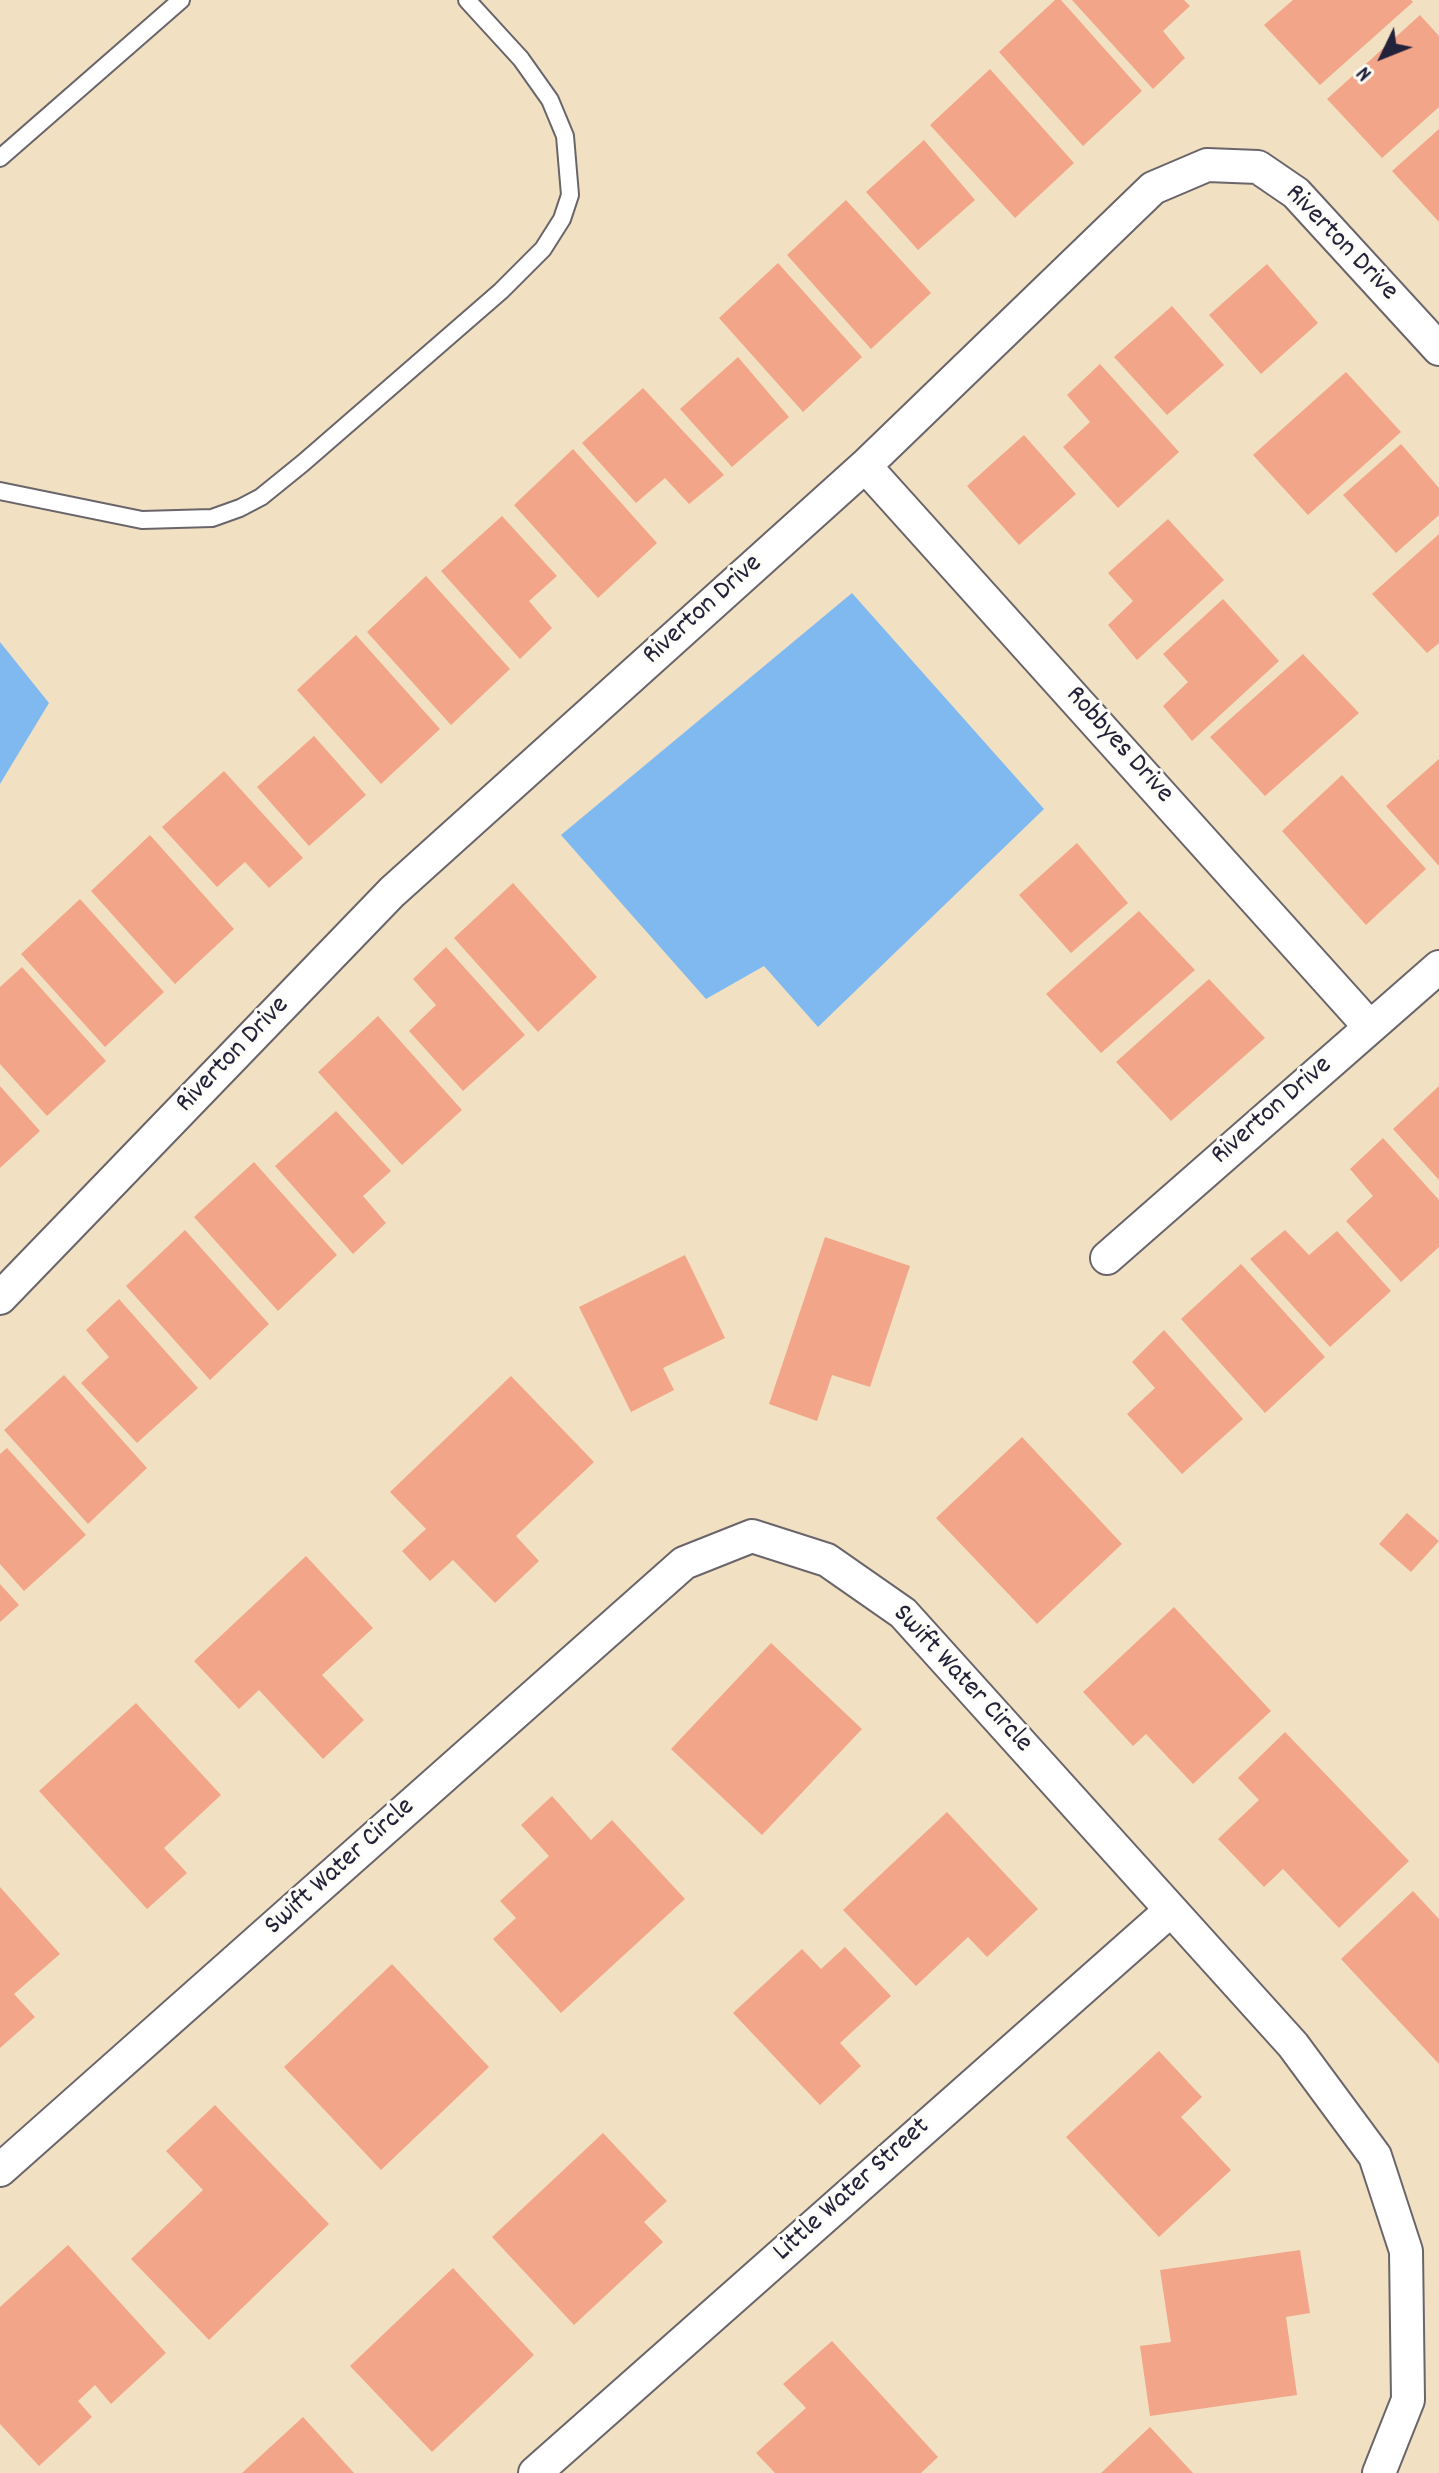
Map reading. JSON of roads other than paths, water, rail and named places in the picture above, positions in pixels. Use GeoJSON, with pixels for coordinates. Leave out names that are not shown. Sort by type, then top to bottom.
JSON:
{"type":"FeatureCollection","features":[{"type":"Feature","properties":{"kind":"street","name":"Riverton Drive"},"geometry":{"type":"LineString","coordinates":[[0,1298],[392,892],[865,466],[1153,188],[1207,165],[1258,167],[1296,193],[1439,349]]}},
{"type":"Feature","properties":{"kind":"street","name":"Robbyes Drive"},"geometry":{"type":"LineString","coordinates":[[865,466],[1370,1027]]}},
{"type":"Feature","properties":{"kind":"street","name":"Riverton Drive"},"geometry":{"type":"LineString","coordinates":[[1107,1258],[1439,967]]}},
{"type":"Feature","properties":{"kind":"street","name":"Swift Water Circle"},"geometry":{"type":"LineString","coordinates":[[0,2170],[684,1563],[752,1536],[827,1560],[903,1613],[1293,2045],[1375,2156],[1406,2251],[1408,2400],[1379,2473]]}},
{"type":"Feature","properties":{"kind":"street","name":"Little Water Street"},"geometry":{"type":"LineString","coordinates":[[535,2473],[1171,1910]]}},
{"type":"Feature","properties":{"kind":"lane"},"geometry":{"type":"LineString","coordinates":[[0,158],[181,0]]}},
{"type":"Feature","properties":{"kind":"lane"},"geometry":{"type":"LineString","coordinates":[[0,491],[142,520],[212,518],[240,508],[261,497],[303,463],[501,291],[543,249],[562,219],[570,195],[565,136],[550,100],[529,69],[467,0]]}},
{"type":"Feature","properties":{"kind":"water"},"geometry":{"type":"Polygon","coordinates":[[[852,593],[1044,809],[818,1027],[764,966],[706,999],[561,835],[852,593]]]}},
{"type":"Feature","properties":{"kind":"water"},"geometry":{"type":"Polygon","coordinates":[[[0,642],[49,703],[0,784],[0,642]]]}}]}
